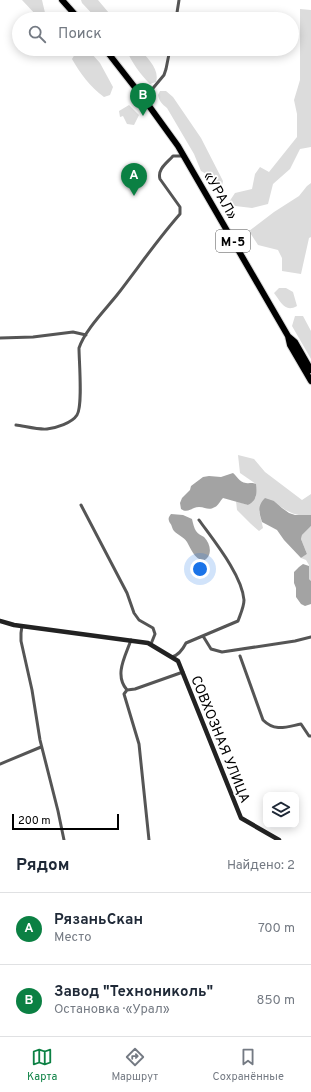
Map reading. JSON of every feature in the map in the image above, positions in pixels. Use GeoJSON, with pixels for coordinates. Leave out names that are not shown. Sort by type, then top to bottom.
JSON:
{"type":"FeatureCollection","features":[{"type":"Feature","properties":{"kind":"highway"},"geometry":{"type":"LineString","coordinates":[[62,0],[73,12]]}},
{"type":"Feature","properties":{"kind":"highway","name":"«УРАЛ»"},"geometry":{"type":"LineString","coordinates":[[111,56],[138,90],[178,146],[288,336],[290,345],[311,381]]}},
{"type":"Feature","properties":{"kind":"highway","name":"«УРАЛ»"},"geometry":{"type":"LineString","coordinates":[[288,336],[295,342],[311,370]]}},
{"type":"Feature","properties":{"kind":"street"},"geometry":{"type":"LineString","coordinates":[[177,12],[179,0]]}},
{"type":"Feature","properties":{"kind":"street"},"geometry":{"type":"LineString","coordinates":[[144,99],[164,75],[169,56]]}},
{"type":"Feature","properties":{"kind":"street"},"geometry":{"type":"LineString","coordinates":[[16,425],[46,429],[67,423],[77,415],[80,397],[79,348],[86,335],[154,245],[180,214],[180,207],[160,179],[159,171],[173,156],[184,156]]}},
{"type":"Feature","properties":{"kind":"street"},"geometry":{"type":"LineString","coordinates":[[0,338],[33,337],[73,332],[86,335]]}},
{"type":"Feature","properties":{"kind":"street"},"geometry":{"type":"LineString","coordinates":[[81,505],[127,593],[134,613],[139,620],[153,628],[155,634],[151,644]]}},
{"type":"Feature","properties":{"kind":"street"},"geometry":{"type":"LineString","coordinates":[[0,621],[22,626],[148,642],[172,657],[175,656],[183,650],[186,643],[238,621],[244,602],[241,585],[225,555],[199,520]]}},
{"type":"Feature","properties":{"kind":"street"},"geometry":{"type":"LineString","coordinates":[[22,626],[21,642],[32,690],[41,747],[64,840]]}},
{"type":"Feature","properties":{"kind":"street"},"geometry":{"type":"LineString","coordinates":[[204,636],[211,649],[222,652],[311,637]]}},
{"type":"Feature","properties":{"kind":"street"},"geometry":{"type":"LineString","coordinates":[[127,690],[121,679],[121,667],[131,640]]}},
{"type":"Feature","properties":{"kind":"street"},"geometry":{"type":"LineString","coordinates":[[240,656],[263,720],[268,725],[279,728],[301,724],[309,736],[311,736]]}},
{"type":"Feature","properties":{"kind":"street","name":"СОВХОЗНАЯ УЛИЦА"},"geometry":{"type":"LineString","coordinates":[[172,657],[178,660],[241,818],[279,840]]}},
{"type":"Feature","properties":{"kind":"street"},"geometry":{"type":"LineString","coordinates":[[127,690],[135,689],[183,672]]}},
{"type":"Feature","properties":{"kind":"street"},"geometry":{"type":"LineString","coordinates":[[127,690],[124,694],[139,744],[149,840]]}},
{"type":"Feature","properties":{"kind":"street"},"geometry":{"type":"LineString","coordinates":[[0,764],[41,747]]}},
{"type":"Feature","properties":{"kind":"shaded area"},"geometry":{"type":"Polygon","coordinates":[[[22,0],[42,0],[45,12],[33,12],[22,0]]]}},
{"type":"Feature","properties":{"kind":"shaded area"},"geometry":{"type":"Polygon","coordinates":[[[81,0],[98,0],[108,12],[90,12],[81,0]]]}},
{"type":"Feature","properties":{"kind":"shaded area"},"geometry":{"type":"Polygon","coordinates":[[[300,9],[311,10],[311,147],[300,149],[290,169],[273,184],[268,204],[252,208],[227,205],[235,193],[252,189],[255,174],[260,167],[269,172],[297,137],[297,114],[294,100],[300,80],[300,9]]]}},
{"type":"Feature","properties":{"kind":"shaded area"},"geometry":{"type":"Polygon","coordinates":[[[74,56],[94,56],[100,63],[113,87],[110,95],[104,97],[94,89],[72,59],[74,56]]]}},
{"type":"Feature","properties":{"kind":"shaded area"},"geometry":{"type":"Polygon","coordinates":[[[130,56],[146,56],[155,68],[157,77],[156,82],[150,84],[134,64],[130,56]]]}},
{"type":"Feature","properties":{"kind":"shaded area"},"geometry":{"type":"Polygon","coordinates":[[[160,91],[166,91],[173,97],[201,138],[223,181],[222,186],[214,184],[212,177],[201,171],[194,154],[167,108],[160,101],[158,95],[160,91]]]}},
{"type":"Feature","properties":{"kind":"shaded area"},"geometry":{"type":"Polygon","coordinates":[[[129,105],[139,115],[134,125],[127,124],[123,116],[120,117],[119,111],[129,105]]]}},
{"type":"Feature","properties":{"kind":"shaded area"},"geometry":{"type":"Polygon","coordinates":[[[311,183],[311,237],[309,238],[301,274],[282,271],[282,258],[278,250],[258,245],[249,231],[274,212],[299,196],[311,183]]]}},
{"type":"Feature","properties":{"kind":"shaded area"},"geometry":{"type":"Polygon","coordinates":[[[279,288],[286,288],[293,292],[297,306],[289,308],[281,303],[274,293],[279,288]]]}},
{"type":"Feature","properties":{"kind":"shaded area"},"geometry":{"type":"Polygon","coordinates":[[[295,316],[303,316],[311,331],[311,359],[292,326],[295,316]]]}},
{"type":"Feature","properties":{"kind":"shaded area"},"geometry":{"type":"Polygon","coordinates":[[[238,455],[254,459],[265,472],[302,500],[311,494],[311,515],[295,514],[282,508],[274,501],[259,511],[263,528],[259,531],[237,510],[236,501],[248,505],[256,497],[256,484],[240,473],[238,455]]]}},
{"type":"Feature","properties":{"kind":"shaded area"},"geometry":{"type":"Polygon","coordinates":[[[233,473],[244,482],[256,484],[256,496],[251,503],[248,505],[223,498],[217,506],[213,508],[209,509],[197,507],[188,511],[181,509],[180,503],[182,498],[190,490],[191,486],[203,477],[221,477],[233,473]]]}},
{"type":"Feature","properties":{"kind":"shaded area"},"geometry":{"type":"Polygon","coordinates":[[[265,498],[274,501],[289,513],[295,515],[311,515],[311,526],[302,535],[301,539],[307,554],[301,558],[277,530],[262,522],[259,509],[265,498]]]}},
{"type":"Feature","properties":{"kind":"shaded area"},"geometry":{"type":"Polygon","coordinates":[[[171,514],[183,515],[192,519],[196,531],[204,537],[208,543],[210,553],[206,559],[203,561],[197,558],[186,540],[173,530],[169,519],[171,514]]]}},
{"type":"Feature","properties":{"kind":"shaded area"},"geometry":{"type":"Polygon","coordinates":[[[311,526],[311,581],[309,579],[309,565],[306,560],[301,558],[307,554],[301,539],[302,535],[311,526]]]}},
{"type":"Feature","properties":{"kind":"shaded area"},"geometry":{"type":"Polygon","coordinates":[[[303,564],[309,566],[309,579],[311,581],[311,604],[305,606],[301,604],[296,597],[296,588],[294,583],[294,572],[303,564]]]}},
{"type":"Feature","properties":{"kind":"place","name":"Завод \"Технониколь\""},"geometry":{"type":"Point","coordinates":[143,116]}},
{"type":"Feature","properties":{"kind":"place","name":"РязаньСкан"},"geometry":{"type":"Point","coordinates":[134,196]}}]}
